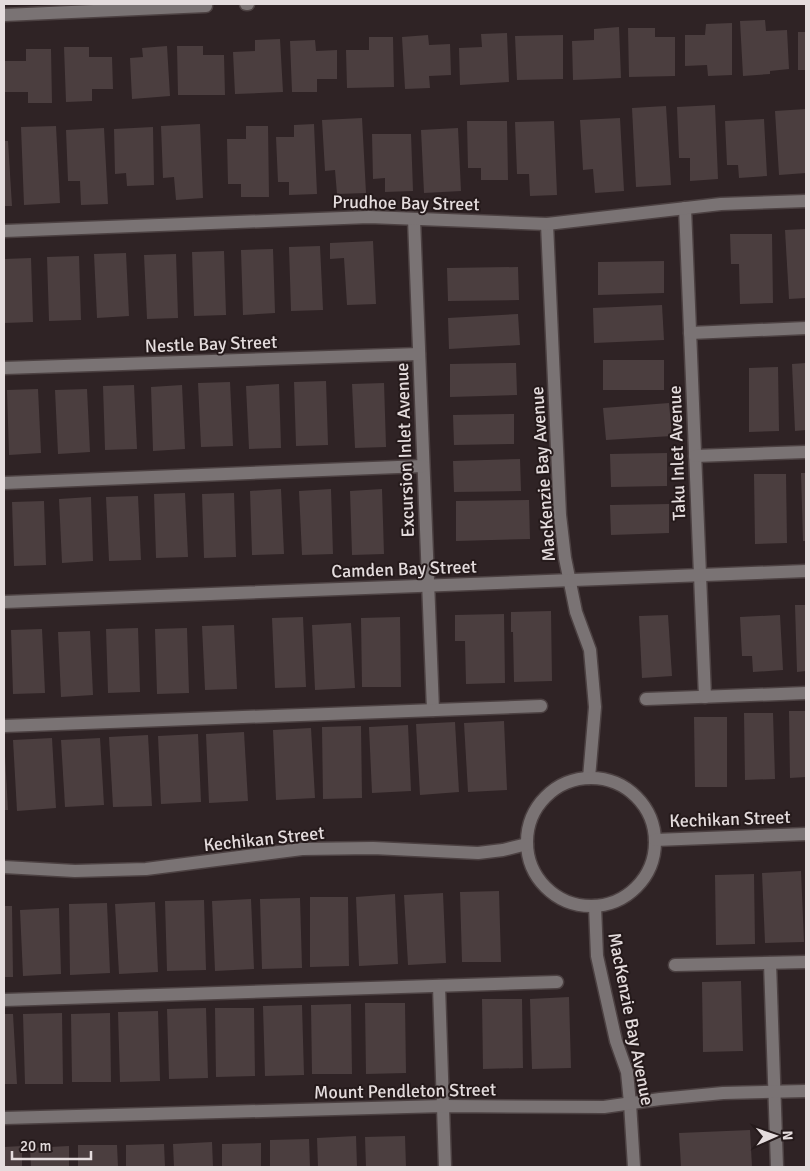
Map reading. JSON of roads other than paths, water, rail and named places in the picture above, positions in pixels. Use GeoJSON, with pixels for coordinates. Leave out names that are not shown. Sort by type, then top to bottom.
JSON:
{"type":"FeatureCollection","features":[{"type":"Feature","properties":{"kind":"street"},"geometry":{"type":"LineString","coordinates":[[4,15],[113,7],[206,6]]}},
{"type":"Feature","properties":{"kind":"street","name":"Prudhoe Bay Street"},"geometry":{"type":"LineString","coordinates":[[4,231],[369,217],[547,224],[720,204],[806,201]]}},
{"type":"Feature","properties":{"kind":"street","name":"Taku Inlet Avenue"},"geometry":{"type":"LineString","coordinates":[[685,208],[704,697]]}},
{"type":"Feature","properties":{"kind":"street","name":"Excursion Inlet Avenue"},"geometry":{"type":"LineString","coordinates":[[414,219],[433,710]]}},
{"type":"Feature","properties":{"kind":"street","name":"MacKenzie Bay Avenue"},"geometry":{"type":"LineString","coordinates":[[547,224],[560,515],[565,558],[576,612],[590,650],[595,707],[589,778]]}},
{"type":"Feature","properties":{"kind":"street"},"geometry":{"type":"LineString","coordinates":[[690,334],[806,328]]}},
{"type":"Feature","properties":{"kind":"street","name":"Nestle Bay Street"},"geometry":{"type":"LineString","coordinates":[[4,368],[419,354]]}},
{"type":"Feature","properties":{"kind":"street"},"geometry":{"type":"LineString","coordinates":[[695,456],[806,452]]}},
{"type":"Feature","properties":{"kind":"street"},"geometry":{"type":"LineString","coordinates":[[4,483],[423,466]]}},
{"type":"Feature","properties":{"kind":"street","name":"Camden Bay Street"},"geometry":{"type":"LineString","coordinates":[[4,602],[806,571]]}},
{"type":"Feature","properties":{"kind":"street"},"geometry":{"type":"LineString","coordinates":[[646,699],[806,693]]}},
{"type":"Feature","properties":{"kind":"street"},"geometry":{"type":"LineString","coordinates":[[4,726],[541,706]]}},
{"type":"Feature","properties":{"kind":"street"},"geometry":{"type":"LineString","coordinates":[[589,778],[609,780],[627,789],[641,803],[651,820],[655,840],[653,860],[644,878],[631,892],[614,902],[595,906],[575,904],[556,896],[546,887],[531,864],[527,844],[530,824],[538,806],[552,792],[569,782],[589,778]]}},
{"type":"Feature","properties":{"kind":"street","name":"Kechikan Street"},"geometry":{"type":"LineString","coordinates":[[655,840],[806,834]]}},
{"type":"Feature","properties":{"kind":"street","name":"Kechikan Street"},"geometry":{"type":"LineString","coordinates":[[4,866],[75,871],[146,869],[302,849],[373,848],[478,853],[503,850],[527,844]]}},
{"type":"Feature","properties":{"kind":"street","name":"MacKenzie Bay Avenue"},"geometry":{"type":"LineString","coordinates":[[595,906],[597,956],[616,1040],[627,1072],[634,1167]]}},
{"type":"Feature","properties":{"kind":"street"},"geometry":{"type":"LineString","coordinates":[[676,965],[806,962]]}},
{"type":"Feature","properties":{"kind":"street"},"geometry":{"type":"LineString","coordinates":[[770,963],[777,1167]]}},
{"type":"Feature","properties":{"kind":"street"},"geometry":{"type":"LineString","coordinates":[[4,1000],[557,982]]}},
{"type":"Feature","properties":{"kind":"street"},"geometry":{"type":"LineString","coordinates":[[439,986],[445,1167]]}},
{"type":"Feature","properties":{"kind":"street","name":"Mount Pendleton Street"},"geometry":{"type":"LineString","coordinates":[[4,1118],[443,1106],[604,1107],[630,1102],[723,1093],[806,1091]]}}]}
